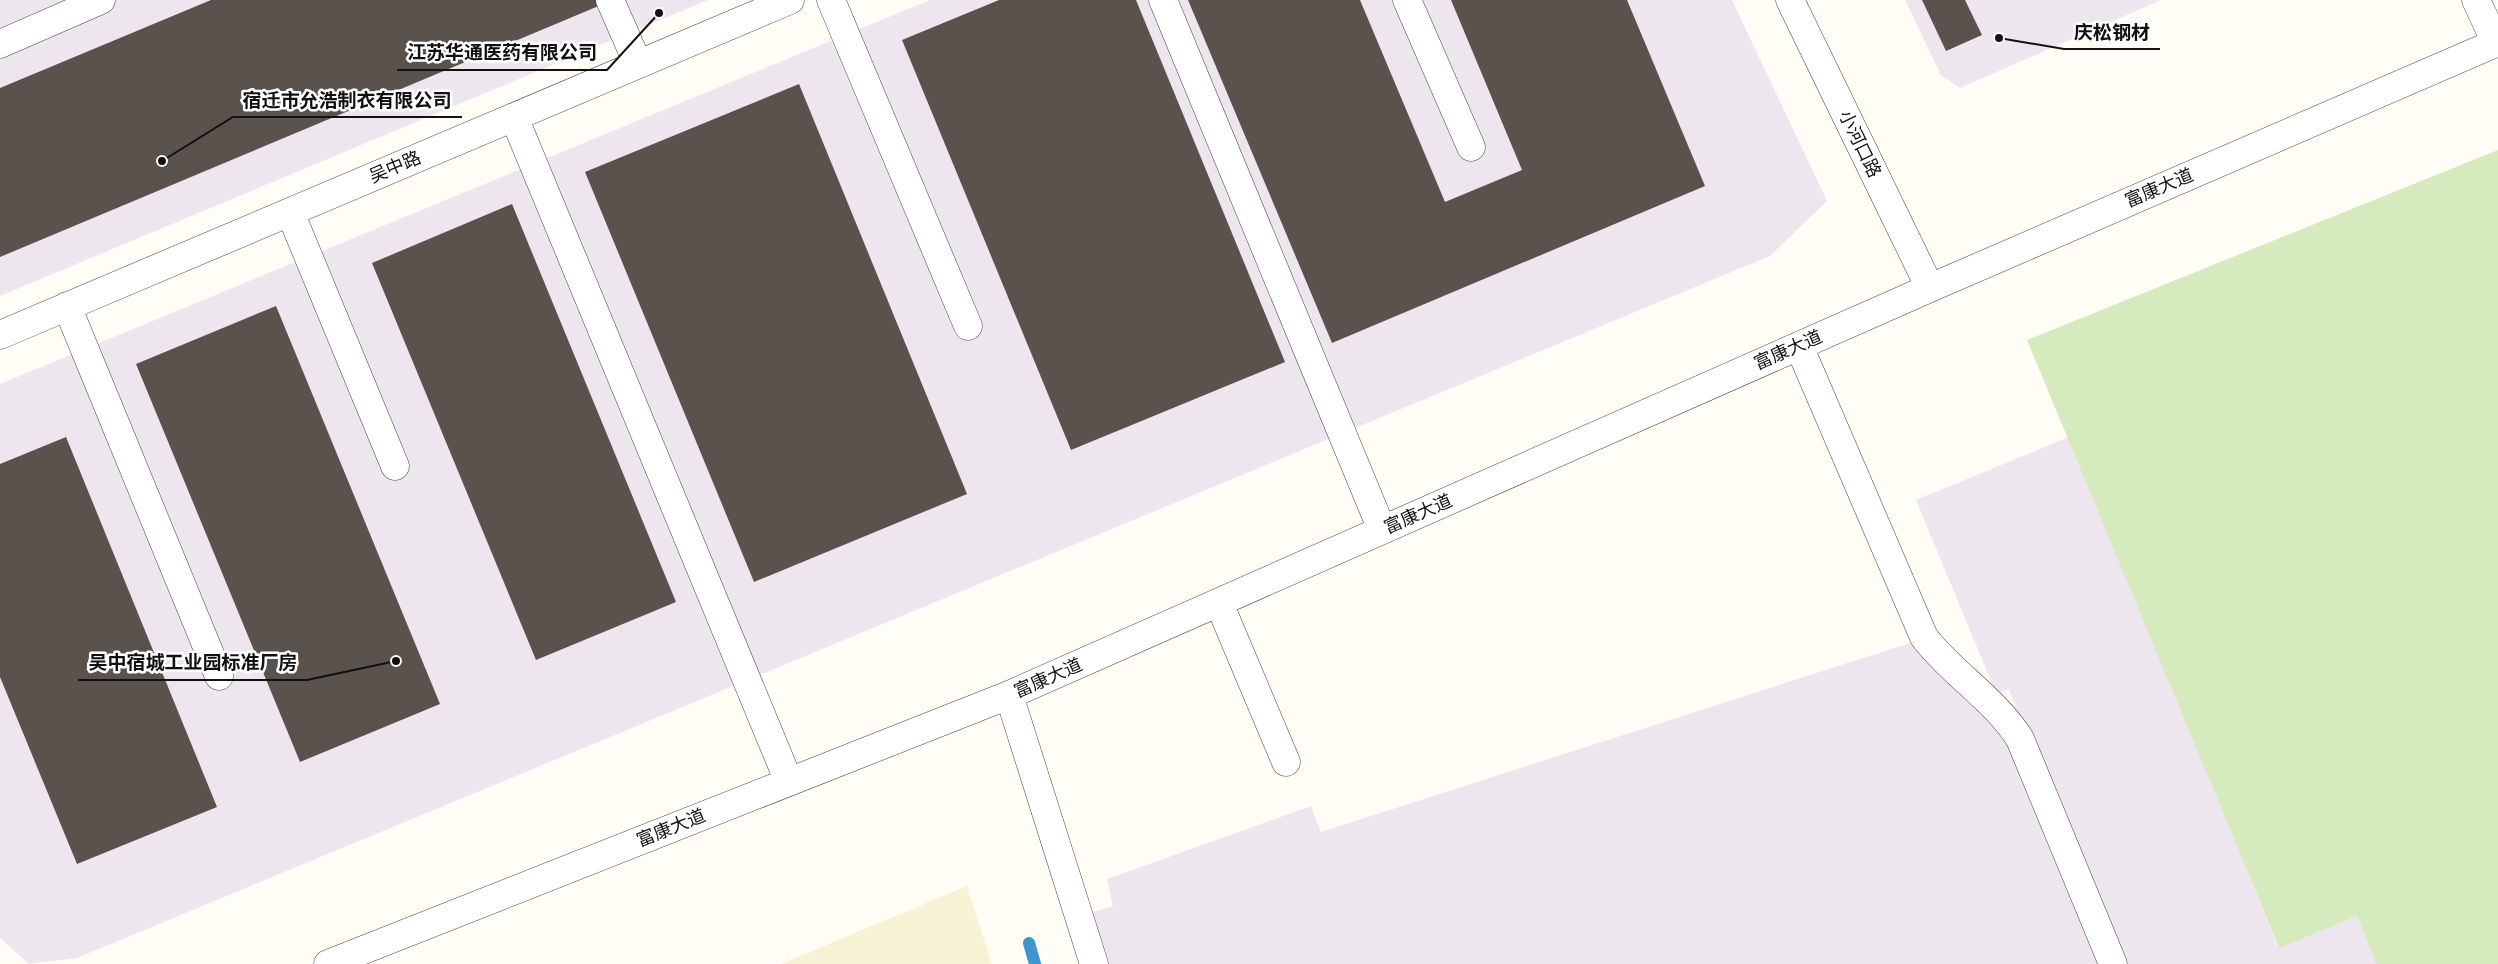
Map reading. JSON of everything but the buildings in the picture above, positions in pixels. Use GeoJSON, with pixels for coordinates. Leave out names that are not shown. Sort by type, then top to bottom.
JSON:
{"type":"FeatureCollection","features":[{"type":"Feature","properties":{"kind":"street"},"geometry":{"type":"LineString","coordinates":[[0,44],[101,0]]}},
{"type":"Feature","properties":{"kind":"street"},"geometry":{"type":"LineString","coordinates":[[610,0],[638,64]]}},
{"type":"Feature","properties":{"kind":"street","name":"吴中路"},"geometry":{"type":"LineString","coordinates":[[0,335],[790,0]]}},
{"type":"Feature","properties":{"kind":"street"},"geometry":{"type":"LineString","coordinates":[[830,0],[968,326]]}},
{"type":"Feature","properties":{"kind":"street"},"geometry":{"type":"LineString","coordinates":[[1163,0],[1382,530]]}},
{"type":"Feature","properties":{"kind":"street"},"geometry":{"type":"LineString","coordinates":[[1407,0],[1470,147]]}},
{"type":"Feature","properties":{"kind":"street","name":"小河口路"},"geometry":{"type":"LineString","coordinates":[[1790,0],[1930,288]]}},
{"type":"Feature","properties":{"kind":"street"},"geometry":{"type":"LineString","coordinates":[[2476,0],[2497,42]]}},
{"type":"Feature","properties":{"kind":"street","name":"富康大道"},"geometry":{"type":"LineString","coordinates":[[328,964],[1009,695],[1930,288],[2497,42]]}},
{"type":"Feature","properties":{"kind":"street"},"geometry":{"type":"LineString","coordinates":[[514,117],[789,782]]}},
{"type":"Feature","properties":{"kind":"street"},"geometry":{"type":"LineString","coordinates":[[290,212],[395,466]]}},
{"type":"Feature","properties":{"kind":"street"},"geometry":{"type":"LineString","coordinates":[[67,306],[219,676]]}},
{"type":"Feature","properties":{"kind":"street"},"geometry":{"type":"LineString","coordinates":[[1799,346],[1924,637],[1936,653],[2009,722],[2020,740],[2113,964]]}},
{"type":"Feature","properties":{"kind":"street"},"geometry":{"type":"LineString","coordinates":[[1219,602],[1286,762]]}},
{"type":"Feature","properties":{"kind":"street"},"geometry":{"type":"LineString","coordinates":[[1009,695],[1094,964]]}},
{"type":"Feature","properties":{"kind":"shaded area"},"geometry":{"type":"Polygon","coordinates":[[[0,0],[708,0],[0,296],[0,0]]]}},
{"type":"Feature","properties":{"kind":"shaded area"},"geometry":{"type":"Polygon","coordinates":[[[930,0],[1732,0],[1827,201],[1770,256],[77,958],[29,964],[0,938],[0,384],[930,0]]]}},
{"type":"Feature","properties":{"kind":"shaded area"},"geometry":{"type":"Polygon","coordinates":[[[1905,0],[2161,0],[1960,88],[1941,75],[1905,0]]]}},
{"type":"Feature","properties":{"kind":"shaded area"},"geometry":{"type":"Polygon","coordinates":[[[2069,437],[2278,947],[2357,916],[2376,964],[2122,964],[2009,689],[1996,693],[1916,500],[2069,437]]]}},
{"type":"Feature","properties":{"kind":"shaded area"},"geometry":{"type":"Polygon","coordinates":[[[1910,643],[2009,740],[2105,964],[1106,964],[1090,913],[1113,906],[1107,879],[1311,806],[1321,832],[1910,643]]]}},
{"type":"Feature","properties":{"kind":"shaded area"},"geometry":{"type":"Polygon","coordinates":[[[967,886],[992,964],[781,964],[967,886]]]}},
{"type":"Feature","properties":{"kind":"green space"},"geometry":{"type":"Polygon","coordinates":[[[2498,150],[2498,964],[2376,964],[2357,916],[2279,948],[2027,340],[2498,150]]]}},
{"type":"Feature","properties":{"kind":"waterway"},"geometry":{"type":"LineString","coordinates":[[1029,943],[1035,964]]}},
{"type":"Feature","properties":{"kind":"place","name":"江苏华通医药有限公司"},"geometry":{"type":"Point","coordinates":[659,13]}},
{"type":"Feature","properties":{"kind":"place","name":"庆松钢材"},"geometry":{"type":"Point","coordinates":[1999,38]}},
{"type":"Feature","properties":{"kind":"place","name":"宿迁市允浩制衣有限公司"},"geometry":{"type":"Point","coordinates":[162,161]}},
{"type":"Feature","properties":{"kind":"place","name":"吴中宿城工业园标准厂房"},"geometry":{"type":"Point","coordinates":[396,661]}}]}
